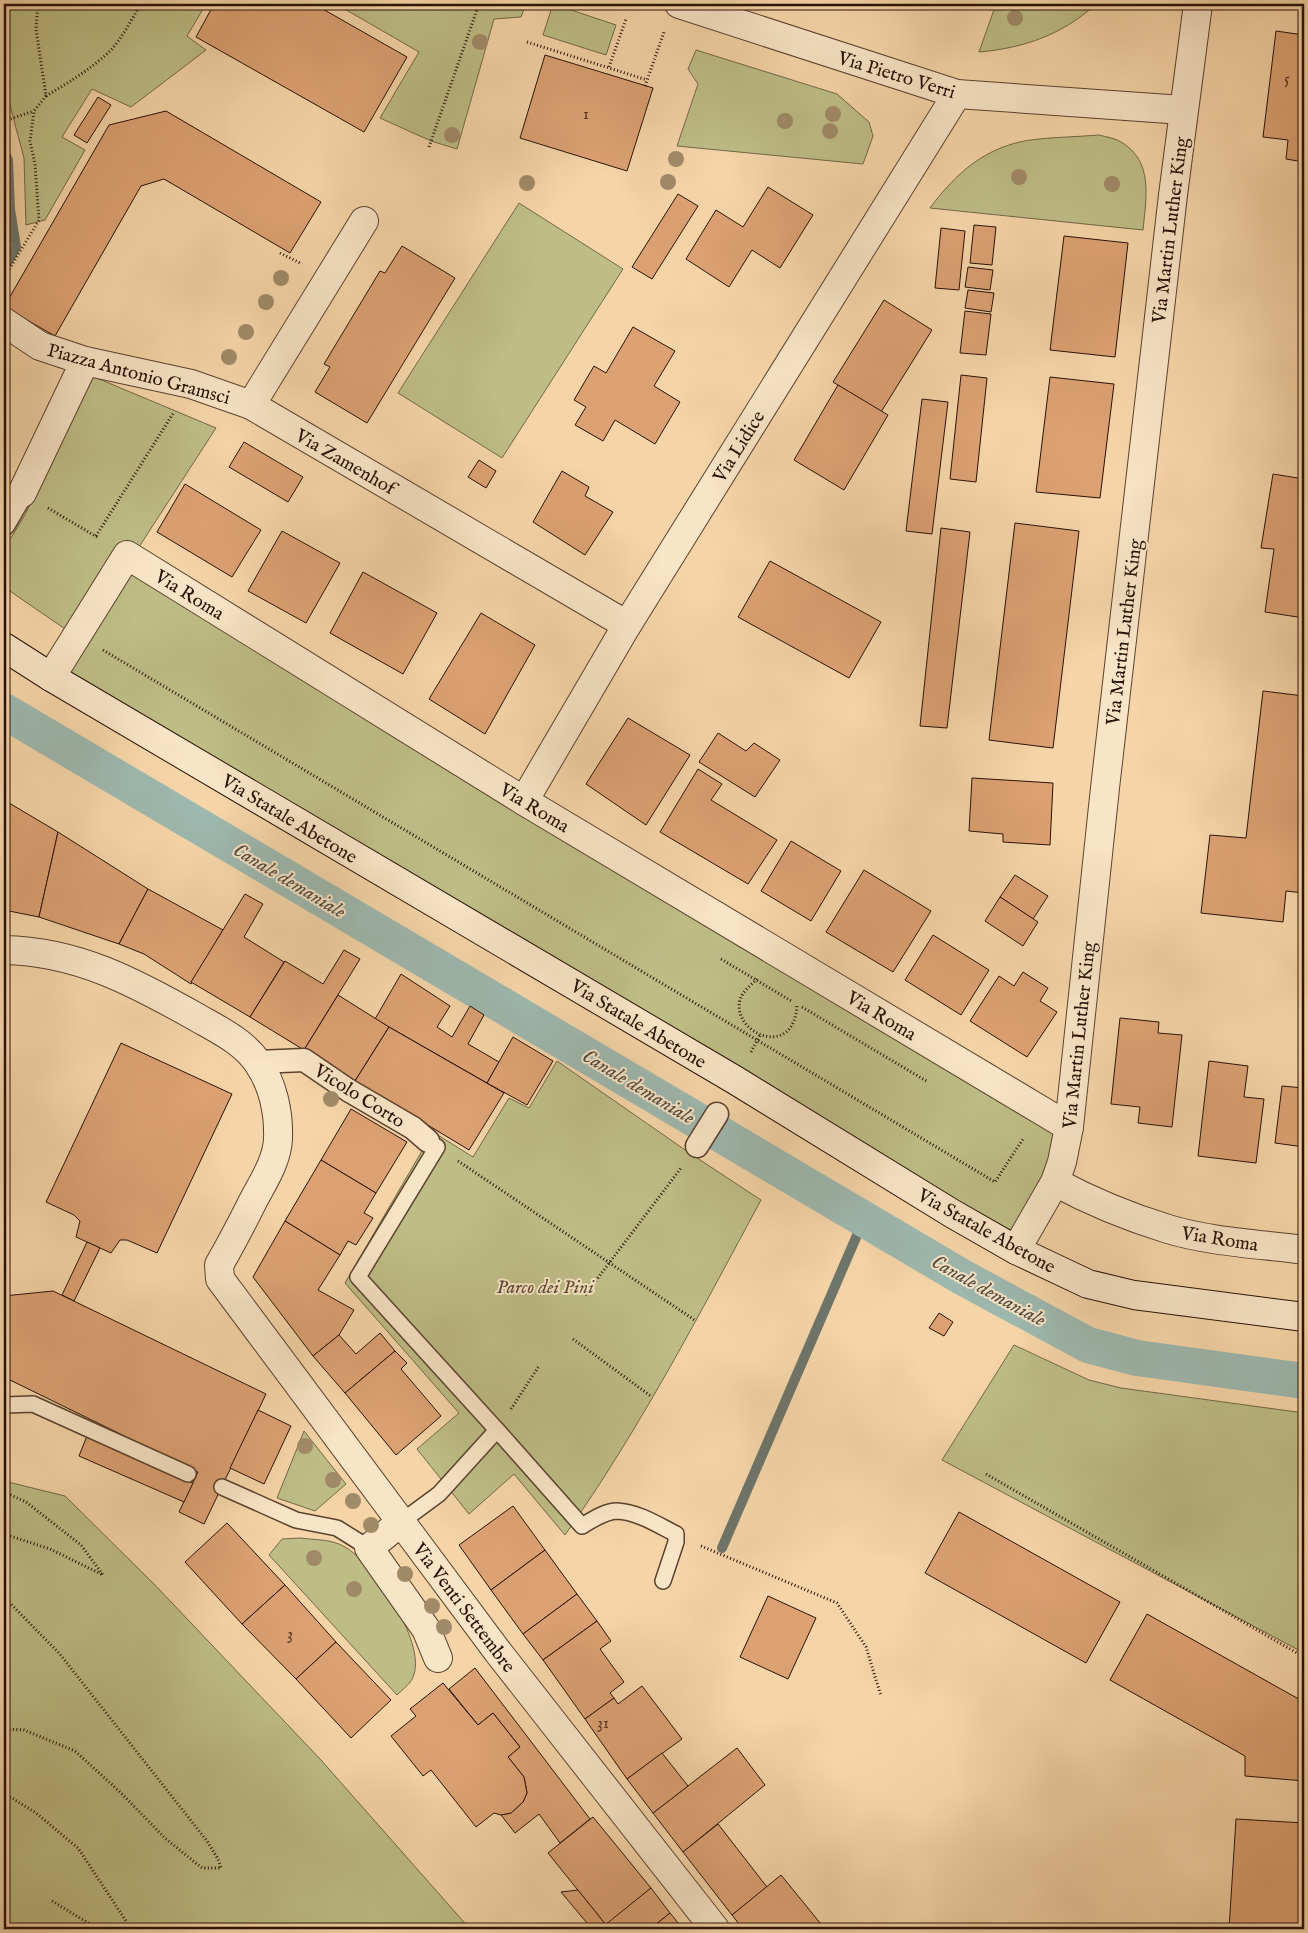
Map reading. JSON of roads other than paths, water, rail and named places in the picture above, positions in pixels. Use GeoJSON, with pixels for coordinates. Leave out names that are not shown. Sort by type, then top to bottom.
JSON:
{"type":"FeatureCollection","features":[{"type":"Feature","properties":{"kind":"street","name":"Via Pietro Verri"},"geometry":{"type":"LineString","coordinates":[[679,4],[957,94],[1183,110]]}},
{"type":"Feature","properties":{"kind":"street","name":"Via Martin Luther King"},"geometry":{"type":"LineString","coordinates":[[1016,1250],[1055,1182],[1062,1162],[1069,1127],[1104,788],[1183,110],[1198,4]]}},
{"type":"Feature","properties":{"kind":"street","name":"Via Lidice"},"geometry":{"type":"LineString","coordinates":[[524,801],[627,625],[957,94]]}},
{"type":"Feature","properties":{"kind":"street"},"geometry":{"type":"LineString","coordinates":[[251,405],[364,222]]}},
{"type":"Feature","properties":{"kind":"street","name":"Piazza Antonio Gramsci"},"geometry":{"type":"LineString","coordinates":[[4,322],[40,346],[85,361],[191,384],[251,405]]}},
{"type":"Feature","properties":{"kind":"street"},"geometry":{"type":"LineString","coordinates":[[4,524],[22,492],[85,361]]}},
{"type":"Feature","properties":{"kind":"street","name":"Via Zamenhof"},"geometry":{"type":"LineString","coordinates":[[251,405],[627,625]]}},
{"type":"Feature","properties":{"kind":"street","name":"Via Roma"},"geometry":{"type":"LineString","coordinates":[[51,677],[127,555],[524,801],[1069,1127]]}},
{"type":"Feature","properties":{"kind":"street","name":"Via Statale Abetone"},"geometry":{"type":"LineString","coordinates":[[4,647],[51,677],[735,1080],[953,1214],[1016,1250],[1088,1284],[1112,1290],[1134,1295],[1304,1317]]}},
{"type":"Feature","properties":{"kind":"street"},"geometry":{"type":"LineString","coordinates":[[4,950],[36,951],[59,955],[121,977],[227,1035],[258,1062]]}},
{"type":"Feature","properties":{"kind":"street","name":"Vicolo Corto"},"geometry":{"type":"LineString","coordinates":[[258,1062],[304,1060],[348,1090],[413,1128],[433,1144]]}},
{"type":"Feature","properties":{"kind":"street","name":"Via Venti Settembre"},"geometry":{"type":"LineString","coordinates":[[258,1062],[274,1098],[278,1118],[278,1141],[272,1163],[220,1265],[220,1280],[498,1652],[715,1929]]}},
{"type":"Feature","properties":{"kind":"street"},"geometry":{"type":"LineString","coordinates":[[697,1146],[717,1114]]}},
{"type":"Feature","properties":{"kind":"street","name":"Via Roma"},"geometry":{"type":"LineString","coordinates":[[1055,1182],[1086,1198],[1168,1229],[1207,1237],[1304,1250]]}},
{"type":"Feature","properties":{"kind":"street"},"geometry":{"type":"LineString","coordinates":[[401,1522],[369,1548],[426,1630],[438,1658]]}},
{"type":"Feature","properties":{"kind":"lane"},"geometry":{"type":"LineString","coordinates":[[433,1144],[358,1277],[582,1526],[599,1516],[616,1511],[638,1516],[676,1534],[676,1542],[663,1581]]}},
{"type":"Feature","properties":{"kind":"lane"},"geometry":{"type":"LineString","coordinates":[[6,1405],[34,1404],[188,1474]]}},
{"type":"Feature","properties":{"kind":"lane"},"geometry":{"type":"LineString","coordinates":[[401,1522],[439,1494],[497,1430]]}},
{"type":"Feature","properties":{"kind":"lane"},"geometry":{"type":"LineString","coordinates":[[222,1486],[296,1520],[337,1528],[369,1548]]}},
{"type":"Feature","properties":{"kind":"waterway"},"geometry":{"type":"LineString","coordinates":[[4,152],[8,160],[10,209],[16,247],[4,268]]}},
{"type":"Feature","properties":{"kind":"waterway","name":"Canale demaniale"},"geometry":{"type":"LineString","coordinates":[[4,711],[962,1277],[1088,1345],[1137,1358],[1304,1381]]}},
{"type":"Feature","properties":{"kind":"waterway"},"geometry":{"type":"LineString","coordinates":[[722,1548],[864,1219]]}},
{"type":"Feature","properties":{"kind":"park label","name":"Parco dei Pini"},"geometry":{"type":"Point","coordinates":[545,1286]}}]}
